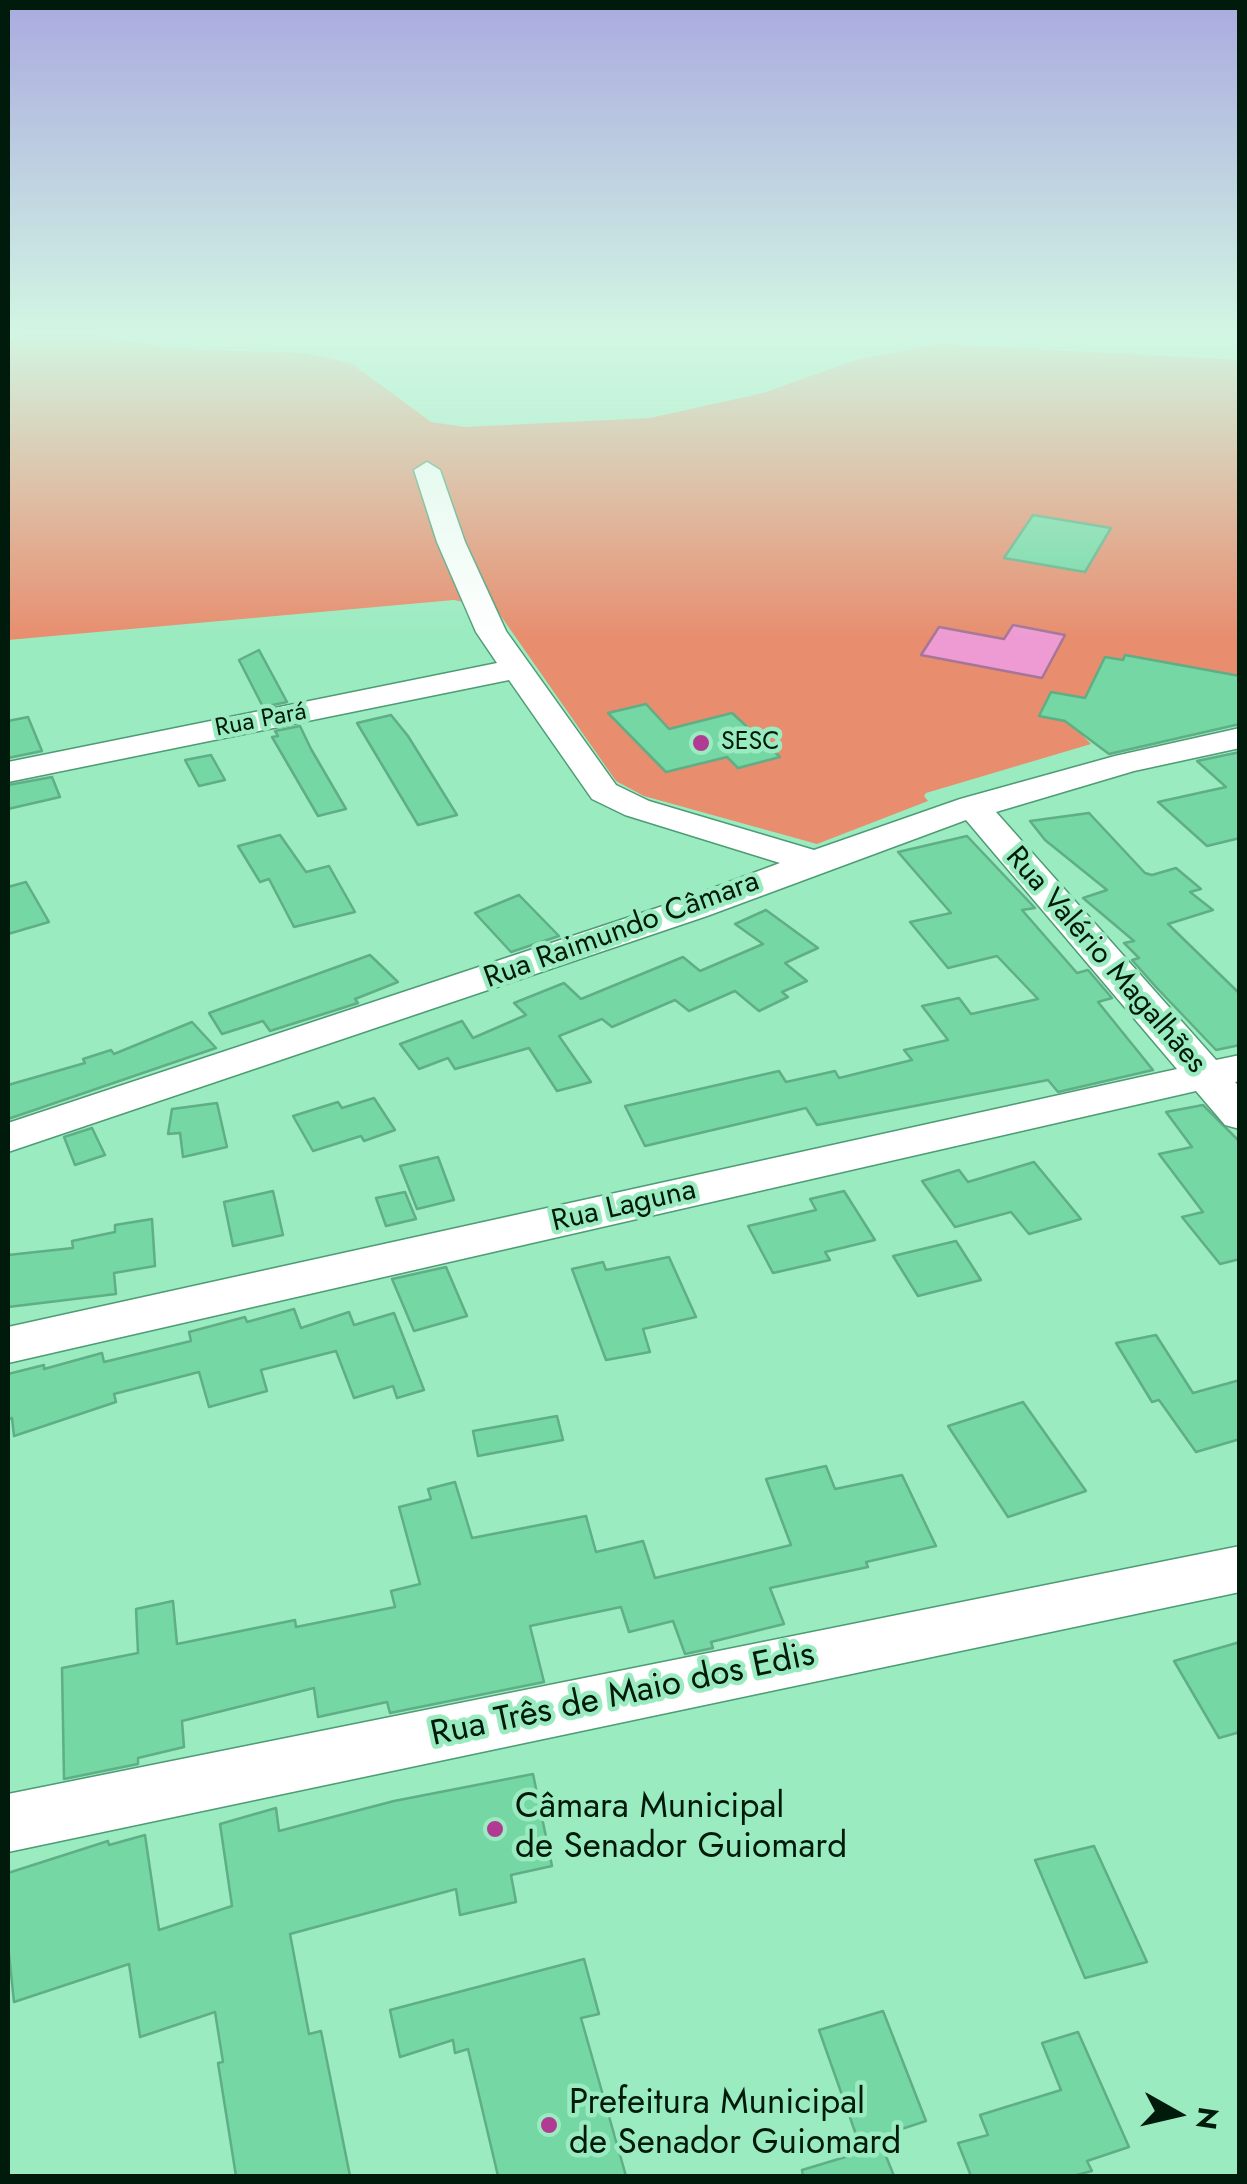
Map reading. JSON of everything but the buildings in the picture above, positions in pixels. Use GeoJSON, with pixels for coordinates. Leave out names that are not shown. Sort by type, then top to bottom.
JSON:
{"type":"FeatureCollection","features":[{"type":"Feature","properties":{"kind":"street"},"geometry":{"type":"LineString","coordinates":[[427,470],[464,574],[515,669],[612,798],[813,861]]}},
{"type":"Feature","properties":{"kind":"street","name":"Rua Pará"},"geometry":{"type":"LineString","coordinates":[[8,772],[515,669]]}},
{"type":"Feature","properties":{"kind":"street","name":"Rua Raimundo Câmara"},"geometry":{"type":"LineString","coordinates":[[8,1138],[206,1075],[694,908],[813,861],[972,806],[1127,763],[1240,738]]}},
{"type":"Feature","properties":{"kind":"street","name":"Rua Valério Magalhães"},"geometry":{"type":"LineString","coordinates":[[972,806],[1222,1072],[1240,1115]]}},
{"type":"Feature","properties":{"kind":"street","name":"Rua Laguna"},"geometry":{"type":"LineString","coordinates":[[8,1345],[1222,1072]]}},
{"type":"Feature","properties":{"kind":"street","name":"Rua Três de Maio dos Edis"},"geometry":{"type":"LineString","coordinates":[[8,1823],[1240,1569]]}},
{"type":"Feature","properties":{"kind":"shaded area"},"geometry":{"type":"Polygon","coordinates":[[[8,436],[1239,436],[1239,683],[1083,736],[1091,744],[926,793],[928,801],[817,844],[644,796],[616,781],[496,609],[454,600],[8,640],[8,436]]]}},
{"type":"Feature","properties":{"kind":"shaded area"},"geometry":{"type":"Polygon","coordinates":[[[1013,625],[1065,635],[1042,678],[921,655],[939,627],[1004,639],[1013,625]]]}},
{"type":"Feature","properties":{"kind":"place","name":"SESC"},"geometry":{"type":"Point","coordinates":[701,743]}},
{"type":"Feature","properties":{"kind":"place","name":"Câmara Municipal de Senador Guiomard"},"geometry":{"type":"Point","coordinates":[495,1829]}},
{"type":"Feature","properties":{"kind":"place","name":"Prefeitura Municipal de Senador Guiomard"},"geometry":{"type":"Point","coordinates":[549,2125]}}]}
